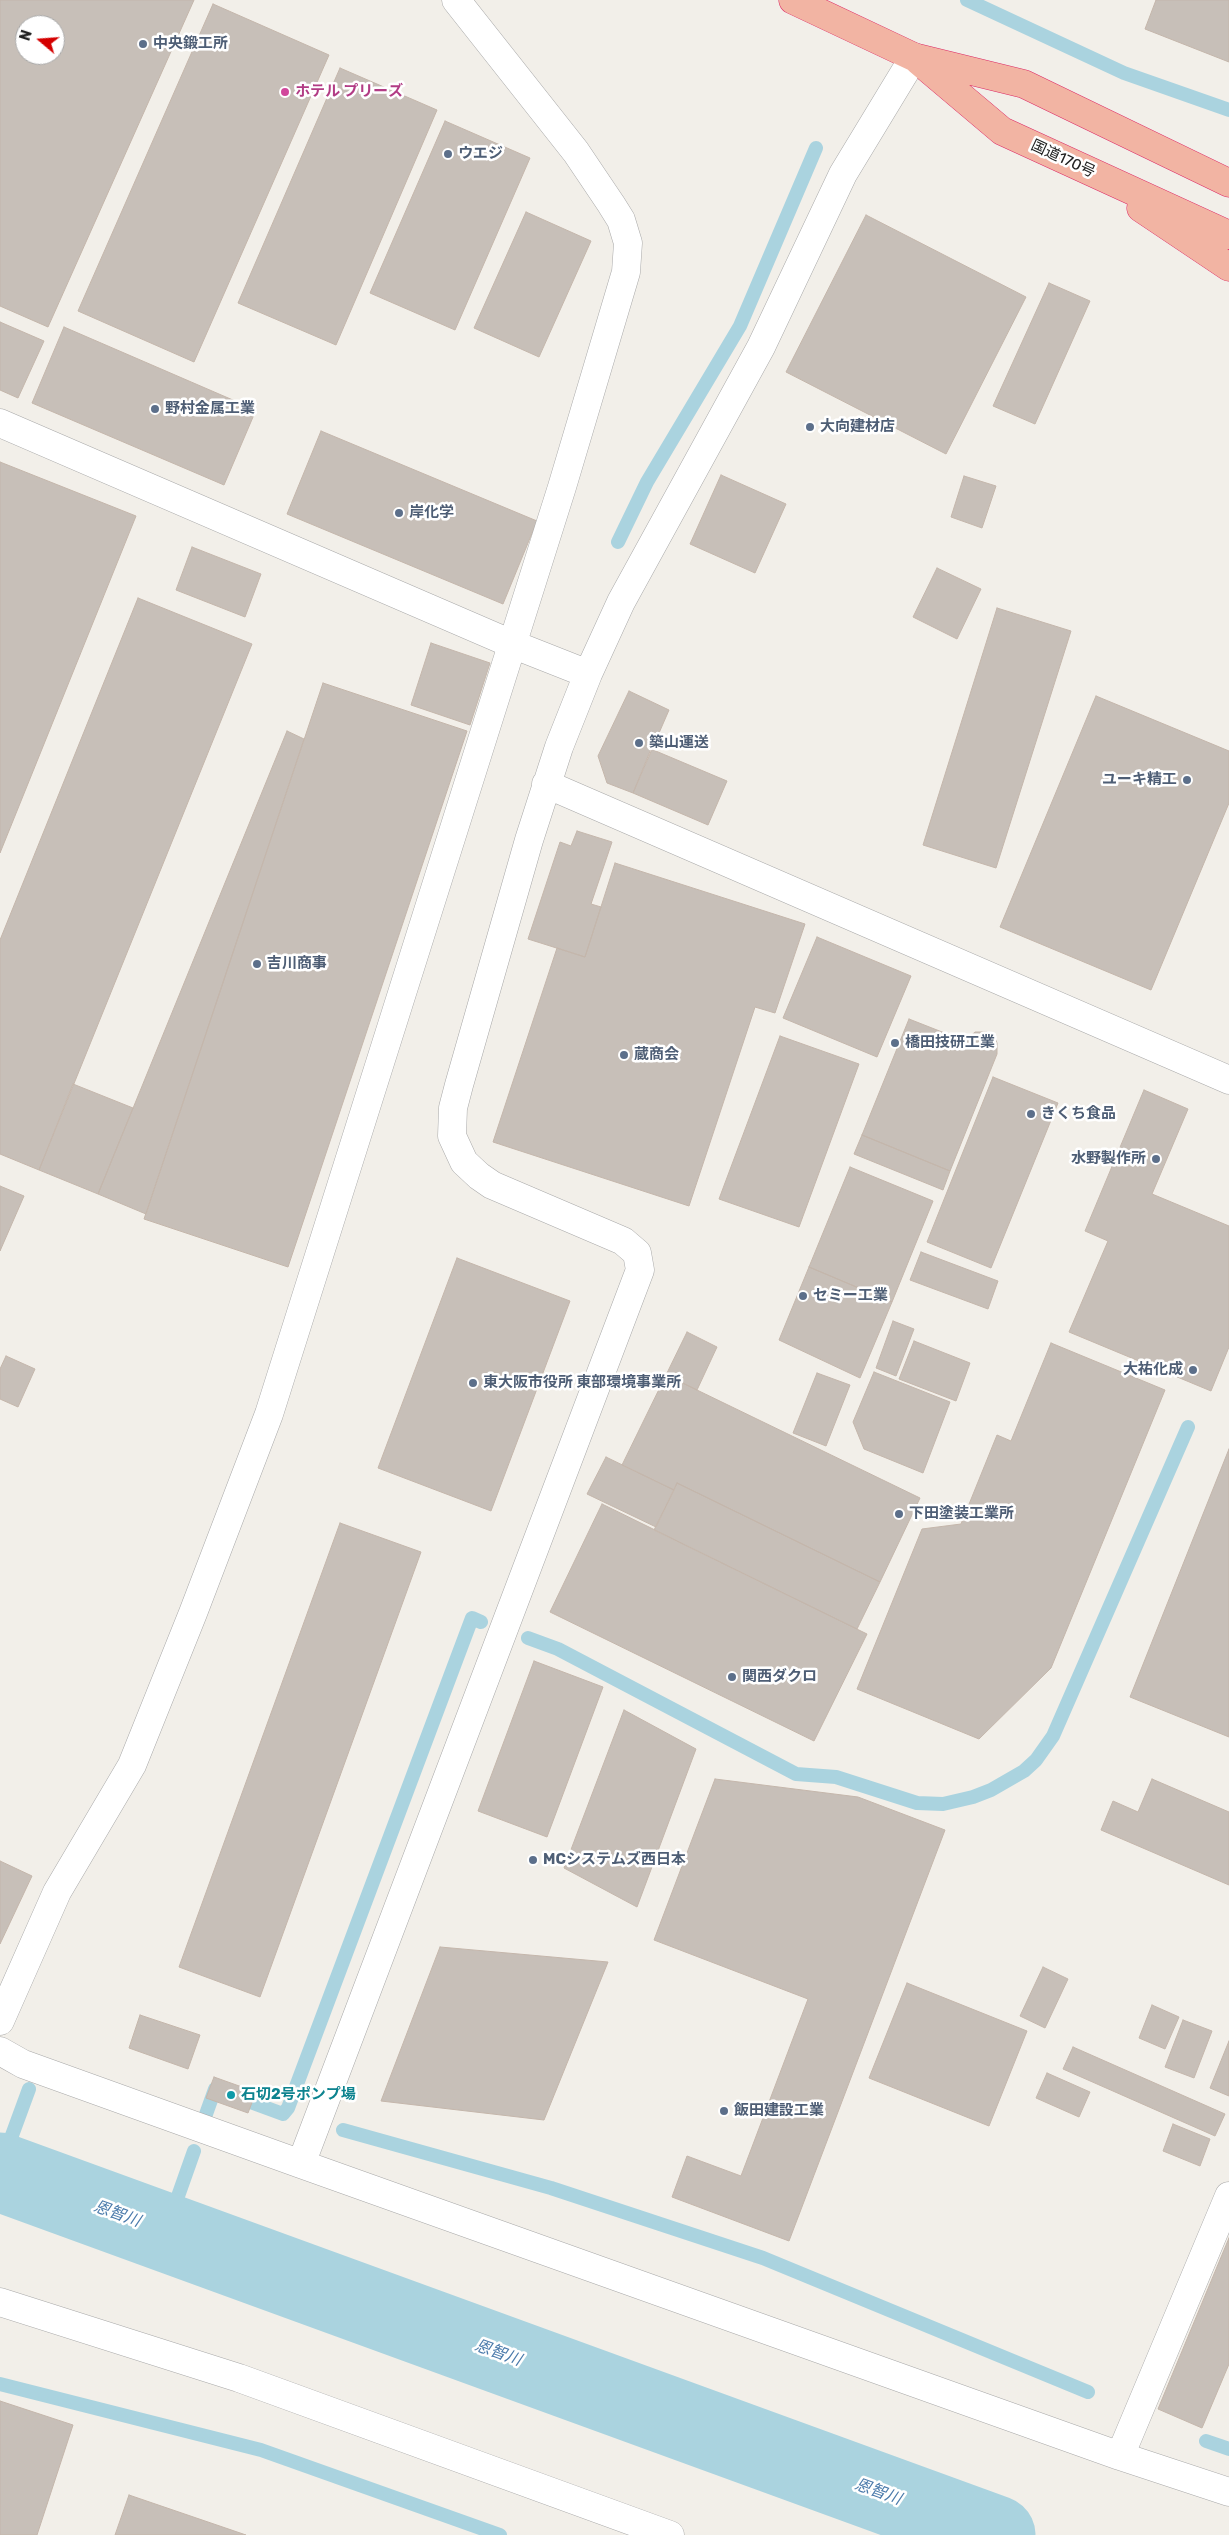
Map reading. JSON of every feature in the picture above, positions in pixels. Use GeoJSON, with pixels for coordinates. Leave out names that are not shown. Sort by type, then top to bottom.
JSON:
{"type":"FeatureCollection","features":[{"type":"Feature","properties":{"kind":"highway","name":"国道170号"},"geometry":{"type":"LineString","coordinates":[[793,0],[914,57],[1024,84],[1229,183]]}},
{"type":"Feature","properties":{"kind":"highway","name":"国道170号"},"geometry":{"type":"LineString","coordinates":[[914,57],[1002,131],[1229,235]]}},
{"type":"Feature","properties":{"kind":"highway"},"geometry":{"type":"LineString","coordinates":[[1167,153],[1229,166]]}},
{"type":"Feature","properties":{"kind":"highway"},"geometry":{"type":"LineString","coordinates":[[1086,171],[1229,267]]}},
{"type":"Feature","properties":{"kind":"street"},"geometry":{"type":"LineString","coordinates":[[0,2021],[57,1892],[132,1765],[193,1613],[269,1414],[562,487],[622,286],[628,243],[621,220],[576,152],[456,0]]}},
{"type":"Feature","properties":{"kind":"street"},"geometry":{"type":"LineString","coordinates":[[301,2164],[640,1270],[637,1253],[623,1240],[492,1185],[479,1176],[464,1162],[452,1136],[453,1108],[457,1092],[546,784],[588,674],[621,602],[761,347],[843,174],[914,57]]}},
{"type":"Feature","properties":{"kind":"street"},"geometry":{"type":"LineString","coordinates":[[0,423],[512,644],[588,674]]}},
{"type":"Feature","properties":{"kind":"street"},"geometry":{"type":"LineString","coordinates":[[546,784],[1229,1080]]}},
{"type":"Feature","properties":{"kind":"street"},"geometry":{"type":"LineString","coordinates":[[0,2051],[23,2064],[301,2164],[1120,2456],[1229,2492]]}},
{"type":"Feature","properties":{"kind":"street"},"geometry":{"type":"LineString","coordinates":[[1120,2456],[1229,2196]]}},
{"type":"Feature","properties":{"kind":"street"},"geometry":{"type":"LineString","coordinates":[[0,2302],[239,2378],[670,2535]]}},
{"type":"Feature","properties":{"kind":"building"},"geometry":{"type":"Polygon","coordinates":[[[0,0],[194,0],[48,327],[0,306],[0,0]]]}},
{"type":"Feature","properties":{"kind":"building"},"geometry":{"type":"Polygon","coordinates":[[[1156,0],[1229,0],[1229,62],[1145,29],[1156,0]]]}},
{"type":"Feature","properties":{"kind":"building"},"geometry":{"type":"Polygon","coordinates":[[[213,4],[329,55],[194,362],[78,311],[213,4]]]}},
{"type":"Feature","properties":{"kind":"building"},"geometry":{"type":"Polygon","coordinates":[[[340,68],[437,110],[336,345],[238,303],[340,68]]]}},
{"type":"Feature","properties":{"kind":"building"},"geometry":{"type":"Polygon","coordinates":[[[445,121],[530,158],[455,330],[370,293],[445,121]]]}},
{"type":"Feature","properties":{"kind":"building"},"geometry":{"type":"Polygon","coordinates":[[[526,212],[591,241],[539,357],[474,328],[526,212]]]}},
{"type":"Feature","properties":{"kind":"building"},"geometry":{"type":"Polygon","coordinates":[[[866,215],[1026,297],[946,454],[786,372],[866,215]]]}},
{"type":"Feature","properties":{"kind":"building"},"geometry":{"type":"Polygon","coordinates":[[[1049,283],[1090,301],[1035,424],[993,406],[1049,283]]]}},
{"type":"Feature","properties":{"kind":"building"},"geometry":{"type":"Polygon","coordinates":[[[0,322],[44,341],[18,398],[0,390],[0,322]]]}},
{"type":"Feature","properties":{"kind":"building"},"geometry":{"type":"Polygon","coordinates":[[[64,327],[256,410],[224,485],[32,403],[64,327]]]}},
{"type":"Feature","properties":{"kind":"building"},"geometry":{"type":"Polygon","coordinates":[[[321,431],[537,521],[503,604],[287,514],[321,431]]]}},
{"type":"Feature","properties":{"kind":"building"},"geometry":{"type":"Polygon","coordinates":[[[0,462],[136,516],[0,853],[0,462]]]}},
{"type":"Feature","properties":{"kind":"building"},"geometry":{"type":"Polygon","coordinates":[[[721,475],[786,504],[755,573],[690,544],[721,475]]]}},
{"type":"Feature","properties":{"kind":"building"},"geometry":{"type":"Polygon","coordinates":[[[964,476],[996,486],[982,528],[951,517],[964,476]]]}},
{"type":"Feature","properties":{"kind":"building"},"geometry":{"type":"Polygon","coordinates":[[[192,547],[261,574],[245,617],[176,590],[192,547]]]}},
{"type":"Feature","properties":{"kind":"building"},"geometry":{"type":"Polygon","coordinates":[[[937,568],[981,589],[957,639],[913,617],[937,568]]]}},
{"type":"Feature","properties":{"kind":"building"},"geometry":{"type":"Polygon","coordinates":[[[138,598],[252,644],[39,1170],[0,1154],[0,940],[138,598]]]}},
{"type":"Feature","properties":{"kind":"building"},"geometry":{"type":"Polygon","coordinates":[[[997,608],[1071,631],[996,868],[923,845],[997,608]]]}},
{"type":"Feature","properties":{"kind":"building"},"geometry":{"type":"Polygon","coordinates":[[[431,643],[490,663],[470,725],[411,705],[431,643]]]}},
{"type":"Feature","properties":{"kind":"building"},"geometry":{"type":"Polygon","coordinates":[[[323,683],[467,731],[288,1267],[144,1219],[323,683]]]}},
{"type":"Feature","properties":{"kind":"building"},"geometry":{"type":"Polygon","coordinates":[[[629,691],[669,710],[633,793],[607,783],[598,756],[629,691]]]}},
{"type":"Feature","properties":{"kind":"building"},"geometry":{"type":"Polygon","coordinates":[[[1096,696],[1229,751],[1229,803],[1151,990],[1000,927],[1096,696]]]}},
{"type":"Feature","properties":{"kind":"building"},"geometry":{"type":"Polygon","coordinates":[[[287,731],[304,739],[146,1214],[98,1194],[287,731]]]}},
{"type":"Feature","properties":{"kind":"building"},"geometry":{"type":"Polygon","coordinates":[[[651,749],[727,781],[708,825],[633,793],[651,749]]]}},
{"type":"Feature","properties":{"kind":"building"},"geometry":{"type":"Polygon","coordinates":[[[577,831],[612,842],[591,904],[601,907],[585,957],[528,939],[560,842],[571,846],[577,831]]]}},
{"type":"Feature","properties":{"kind":"building"},"geometry":{"type":"Polygon","coordinates":[[[615,863],[805,924],[775,1013],[755,1007],[689,1206],[493,1142],[557,948],[585,957],[615,863]]]}},
{"type":"Feature","properties":{"kind":"building"},"geometry":{"type":"Polygon","coordinates":[[[817,937],[911,976],[877,1057],[783,1018],[817,937]]]}},
{"type":"Feature","properties":{"kind":"building"},"geometry":{"type":"Polygon","coordinates":[[[909,1019],[965,1041],[975,1032],[987,1032],[995,1038],[997,1043],[997,1054],[950,1171],[862,1135],[909,1019]]]}},
{"type":"Feature","properties":{"kind":"building"},"geometry":{"type":"Polygon","coordinates":[[[780,1036],[859,1064],[799,1227],[719,1199],[780,1036]]]}},
{"type":"Feature","properties":{"kind":"building"},"geometry":{"type":"Polygon","coordinates":[[[993,1077],[1058,1103],[991,1268],[927,1242],[993,1077]]]}},
{"type":"Feature","properties":{"kind":"building"},"geometry":{"type":"Polygon","coordinates":[[[73,1084],[133,1108],[98,1194],[39,1170],[73,1084]]]}},
{"type":"Feature","properties":{"kind":"building"},"geometry":{"type":"Polygon","coordinates":[[[1144,1090],[1188,1109],[1152,1194],[1229,1226],[1229,1347],[1211,1391],[1069,1332],[1108,1241],[1085,1231],[1144,1090]]]}},
{"type":"Feature","properties":{"kind":"building"},"geometry":{"type":"Polygon","coordinates":[[[862,1135],[950,1171],[943,1190],[854,1154],[862,1135]]]}},
{"type":"Feature","properties":{"kind":"building"},"geometry":{"type":"Polygon","coordinates":[[[850,1167],[933,1201],[892,1302],[809,1267],[850,1167]]]}},
{"type":"Feature","properties":{"kind":"building"},"geometry":{"type":"Polygon","coordinates":[[[0,1186],[24,1196],[0,1251],[0,1186]]]}},
{"type":"Feature","properties":{"kind":"building"},"geometry":{"type":"Polygon","coordinates":[[[921,1252],[998,1281],[988,1309],[910,1280],[921,1252]]]}},
{"type":"Feature","properties":{"kind":"building"},"geometry":{"type":"Polygon","coordinates":[[[457,1258],[570,1301],[491,1511],[378,1468],[457,1258]]]}},
{"type":"Feature","properties":{"kind":"building"},"geometry":{"type":"Polygon","coordinates":[[[809,1267],[892,1302],[860,1378],[779,1340],[809,1267]]]}},
{"type":"Feature","properties":{"kind":"building"},"geometry":{"type":"Polygon","coordinates":[[[893,1321],[914,1329],[896,1376],[876,1368],[893,1321]]]}},
{"type":"Feature","properties":{"kind":"building"},"geometry":{"type":"Polygon","coordinates":[[[687,1332],[717,1347],[697,1390],[666,1375],[687,1332]]]}},
{"type":"Feature","properties":{"kind":"building"},"geometry":{"type":"Polygon","coordinates":[[[914,1341],[970,1363],[956,1401],[899,1379],[914,1341]]]}},
{"type":"Feature","properties":{"kind":"building"},"geometry":{"type":"Polygon","coordinates":[[[1051,1343],[1165,1390],[1051,1668],[979,1739],[857,1689],[922,1529],[961,1524],[997,1435],[1011,1441],[1051,1343]]]}},
{"type":"Feature","properties":{"kind":"building"},"geometry":{"type":"Polygon","coordinates":[[[6,1356],[35,1369],[18,1407],[0,1399],[0,1369],[6,1356]]]}},
{"type":"Feature","properties":{"kind":"building"},"geometry":{"type":"Polygon","coordinates":[[[874,1372],[950,1402],[923,1473],[864,1449],[853,1422],[874,1372]]]}},
{"type":"Feature","properties":{"kind":"building"},"geometry":{"type":"Polygon","coordinates":[[[817,1373],[850,1385],[826,1446],[793,1433],[817,1373]]]}},
{"type":"Feature","properties":{"kind":"building"},"geometry":{"type":"Polygon","coordinates":[[[666,1375],[920,1498],[880,1582],[677,1483],[674,1490],[622,1465],[666,1375]]]}},
{"type":"Feature","properties":{"kind":"building"},"geometry":{"type":"Polygon","coordinates":[[[1229,1449],[1229,1737],[1130,1697],[1229,1449]]]}},
{"type":"Feature","properties":{"kind":"building"},"geometry":{"type":"Polygon","coordinates":[[[606,1457],[674,1490],[656,1527],[587,1494],[606,1457]]]}},
{"type":"Feature","properties":{"kind":"building"},"geometry":{"type":"Polygon","coordinates":[[[677,1483],[880,1582],[857,1629],[654,1530],[677,1483]]]}},
{"type":"Feature","properties":{"kind":"building"},"geometry":{"type":"Polygon","coordinates":[[[602,1504],[867,1634],[814,1741],[550,1612],[602,1504]]]}},
{"type":"Feature","properties":{"kind":"building"},"geometry":{"type":"Polygon","coordinates":[[[340,1523],[421,1552],[260,1997],[179,1967],[340,1523]]]}},
{"type":"Feature","properties":{"kind":"building"},"geometry":{"type":"Polygon","coordinates":[[[534,1661],[603,1687],[547,1837],[478,1811],[534,1661]]]}},
{"type":"Feature","properties":{"kind":"building"},"geometry":{"type":"Polygon","coordinates":[[[624,1710],[696,1749],[637,1907],[564,1868],[624,1710]]]}},
{"type":"Feature","properties":{"kind":"building"},"geometry":{"type":"Polygon","coordinates":[[[715,1779],[858,1797],[945,1830],[789,2241],[672,2197],[687,2156],[741,2176],[808,1999],[654,1940],[715,1779]]]}},
{"type":"Feature","properties":{"kind":"building"},"geometry":{"type":"Polygon","coordinates":[[[1152,1779],[1229,1812],[1229,1885],[1101,1830],[1113,1801],[1138,1812],[1152,1779]]]}},
{"type":"Feature","properties":{"kind":"building"},"geometry":{"type":"Polygon","coordinates":[[[0,1861],[32,1876],[0,1944],[0,1861]]]}},
{"type":"Feature","properties":{"kind":"building"},"geometry":{"type":"Polygon","coordinates":[[[440,1947],[608,1962],[544,2120],[381,2101],[440,1947]]]}},
{"type":"Feature","properties":{"kind":"building"},"geometry":{"type":"Polygon","coordinates":[[[1043,1967],[1068,1979],[1045,2028],[1020,2016],[1043,1967]]]}},
{"type":"Feature","properties":{"kind":"building"},"geometry":{"type":"Polygon","coordinates":[[[907,1983],[1027,2031],[989,2126],[869,2078],[907,1983]]]}},
{"type":"Feature","properties":{"kind":"building"},"geometry":{"type":"Polygon","coordinates":[[[1152,2005],[1179,2017],[1165,2049],[1139,2038],[1152,2005]]]}},
{"type":"Feature","properties":{"kind":"building"},"geometry":{"type":"Polygon","coordinates":[[[140,2015],[200,2035],[188,2069],[129,2048],[140,2015]]]}},
{"type":"Feature","properties":{"kind":"building"},"geometry":{"type":"Polygon","coordinates":[[[1183,2020],[1212,2031],[1194,2078],[1165,2067],[1183,2020]]]}},
{"type":"Feature","properties":{"kind":"building"},"geometry":{"type":"Polygon","coordinates":[[[1229,2041],[1229,2096],[1210,2088],[1229,2041]]]}},
{"type":"Feature","properties":{"kind":"building"},"geometry":{"type":"Polygon","coordinates":[[[1073,2047],[1225,2114],[1215,2136],[1063,2069],[1073,2047]]]}},
{"type":"Feature","properties":{"kind":"building"},"geometry":{"type":"Polygon","coordinates":[[[1047,2073],[1090,2092],[1079,2117],[1036,2098],[1047,2073]]]}},
{"type":"Feature","properties":{"kind":"building","name":"石切2号ポンプ場"},"geometry":{"type":"Polygon","coordinates":[[[214,2077],[256,2092],[248,2113],[206,2098],[214,2077]]]}},
{"type":"Feature","properties":{"kind":"building"},"geometry":{"type":"Polygon","coordinates":[[[1173,2124],[1210,2139],[1200,2166],[1163,2151],[1173,2124]]]}},
{"type":"Feature","properties":{"kind":"building"},"geometry":{"type":"Polygon","coordinates":[[[1229,2238],[1229,2364],[1202,2428],[1158,2409],[1229,2238]]]}},
{"type":"Feature","properties":{"kind":"building"},"geometry":{"type":"Polygon","coordinates":[[[0,2401],[73,2425],[37,2535],[0,2535],[0,2401]]]}},
{"type":"Feature","properties":{"kind":"building"},"geometry":{"type":"Polygon","coordinates":[[[129,2495],[246,2535],[115,2535],[129,2495]]]}},
{"type":"Feature","properties":{"kind":"waterway"},"geometry":{"type":"LineString","coordinates":[[967,0],[1124,73],[1229,110]]}},
{"type":"Feature","properties":{"kind":"waterway"},"geometry":{"type":"LineString","coordinates":[[618,542],[647,482],[740,326],[816,148]]}},
{"type":"Feature","properties":{"kind":"waterway"},"geometry":{"type":"LineString","coordinates":[[528,1638],[558,1649],[796,1774],[836,1777],[917,1803],[943,1804],[973,1797],[991,1790],[1024,1771],[1036,1760],[1053,1736],[1188,1427]]}},
{"type":"Feature","properties":{"kind":"waterway"},"geometry":{"type":"LineString","coordinates":[[205,2117],[215,2089],[283,2114],[288,2108],[472,1618],[481,1622]]}},
{"type":"Feature","properties":{"kind":"waterway"},"geometry":{"type":"LineString","coordinates":[[0,2168],[29,2089]]}},
{"type":"Feature","properties":{"kind":"waterway"},"geometry":{"type":"LineString","coordinates":[[343,2130],[551,2188],[763,2258],[1088,2392]]}},
{"type":"Feature","properties":{"kind":"waterway"},"geometry":{"type":"LineString","coordinates":[[165,2233],[194,2151]]}},
{"type":"Feature","properties":{"kind":"waterway","name":"恩智川"},"geometry":{"type":"LineString","coordinates":[[0,2172],[996,2535]]}},
{"type":"Feature","properties":{"kind":"waterway"},"geometry":{"type":"LineString","coordinates":[[0,2384],[261,2450],[500,2535]]}},
{"type":"Feature","properties":{"kind":"waterway"},"geometry":{"type":"LineString","coordinates":[[1206,2441],[1229,2449]]}},
{"type":"Feature","properties":{"kind":"place","name":"中央鍛工所"},"geometry":{"type":"Point","coordinates":[143,44]}},
{"type":"Feature","properties":{"kind":"place","name":"ホテル プリーズ"},"geometry":{"type":"Point","coordinates":[285,92]}},
{"type":"Feature","properties":{"kind":"place","name":"ウエジ"},"geometry":{"type":"Point","coordinates":[448,154]}},
{"type":"Feature","properties":{"kind":"place","name":"野村金属工業"},"geometry":{"type":"Point","coordinates":[155,409]}},
{"type":"Feature","properties":{"kind":"place","name":"大向建材店"},"geometry":{"type":"Point","coordinates":[810,427]}},
{"type":"Feature","properties":{"kind":"place","name":"岸化学"},"geometry":{"type":"Point","coordinates":[399,513]}},
{"type":"Feature","properties":{"kind":"place","name":"築山運送"},"geometry":{"type":"Point","coordinates":[639,743]}},
{"type":"Feature","properties":{"kind":"place","name":"ユーキ精工"},"geometry":{"type":"Point","coordinates":[1187,780]}},
{"type":"Feature","properties":{"kind":"place","name":"吉川商事"},"geometry":{"type":"Point","coordinates":[257,964]}},
{"type":"Feature","properties":{"kind":"place","name":"橋田技研工業"},"geometry":{"type":"Point","coordinates":[895,1043]}},
{"type":"Feature","properties":{"kind":"place","name":"蔵商会"},"geometry":{"type":"Point","coordinates":[624,1055]}},
{"type":"Feature","properties":{"kind":"place","name":"きくち食品"},"geometry":{"type":"Point","coordinates":[1031,1114]}},
{"type":"Feature","properties":{"kind":"place","name":"水野製作所"},"geometry":{"type":"Point","coordinates":[1156,1159]}},
{"type":"Feature","properties":{"kind":"place","name":"セミー工業"},"geometry":{"type":"Point","coordinates":[803,1296]}},
{"type":"Feature","properties":{"kind":"place","name":"大祐化成"},"geometry":{"type":"Point","coordinates":[1193,1370]}},
{"type":"Feature","properties":{"kind":"place","name":"東大阪市役所 東部環境事業所"},"geometry":{"type":"Point","coordinates":[473,1383]}},
{"type":"Feature","properties":{"kind":"place","name":"下田塗装工業所"},"geometry":{"type":"Point","coordinates":[899,1514]}},
{"type":"Feature","properties":{"kind":"place","name":"関西ダクロ"},"geometry":{"type":"Point","coordinates":[732,1677]}},
{"type":"Feature","properties":{"kind":"place","name":"MCシステムズ西日本"},"geometry":{"type":"Point","coordinates":[533,1860]}},
{"type":"Feature","properties":{"kind":"place","name":"石切2号ポンプ場"},"geometry":{"type":"Point","coordinates":[231,2095]}},
{"type":"Feature","properties":{"kind":"place","name":"飯田建設工業"},"geometry":{"type":"Point","coordinates":[724,2111]}}]}
